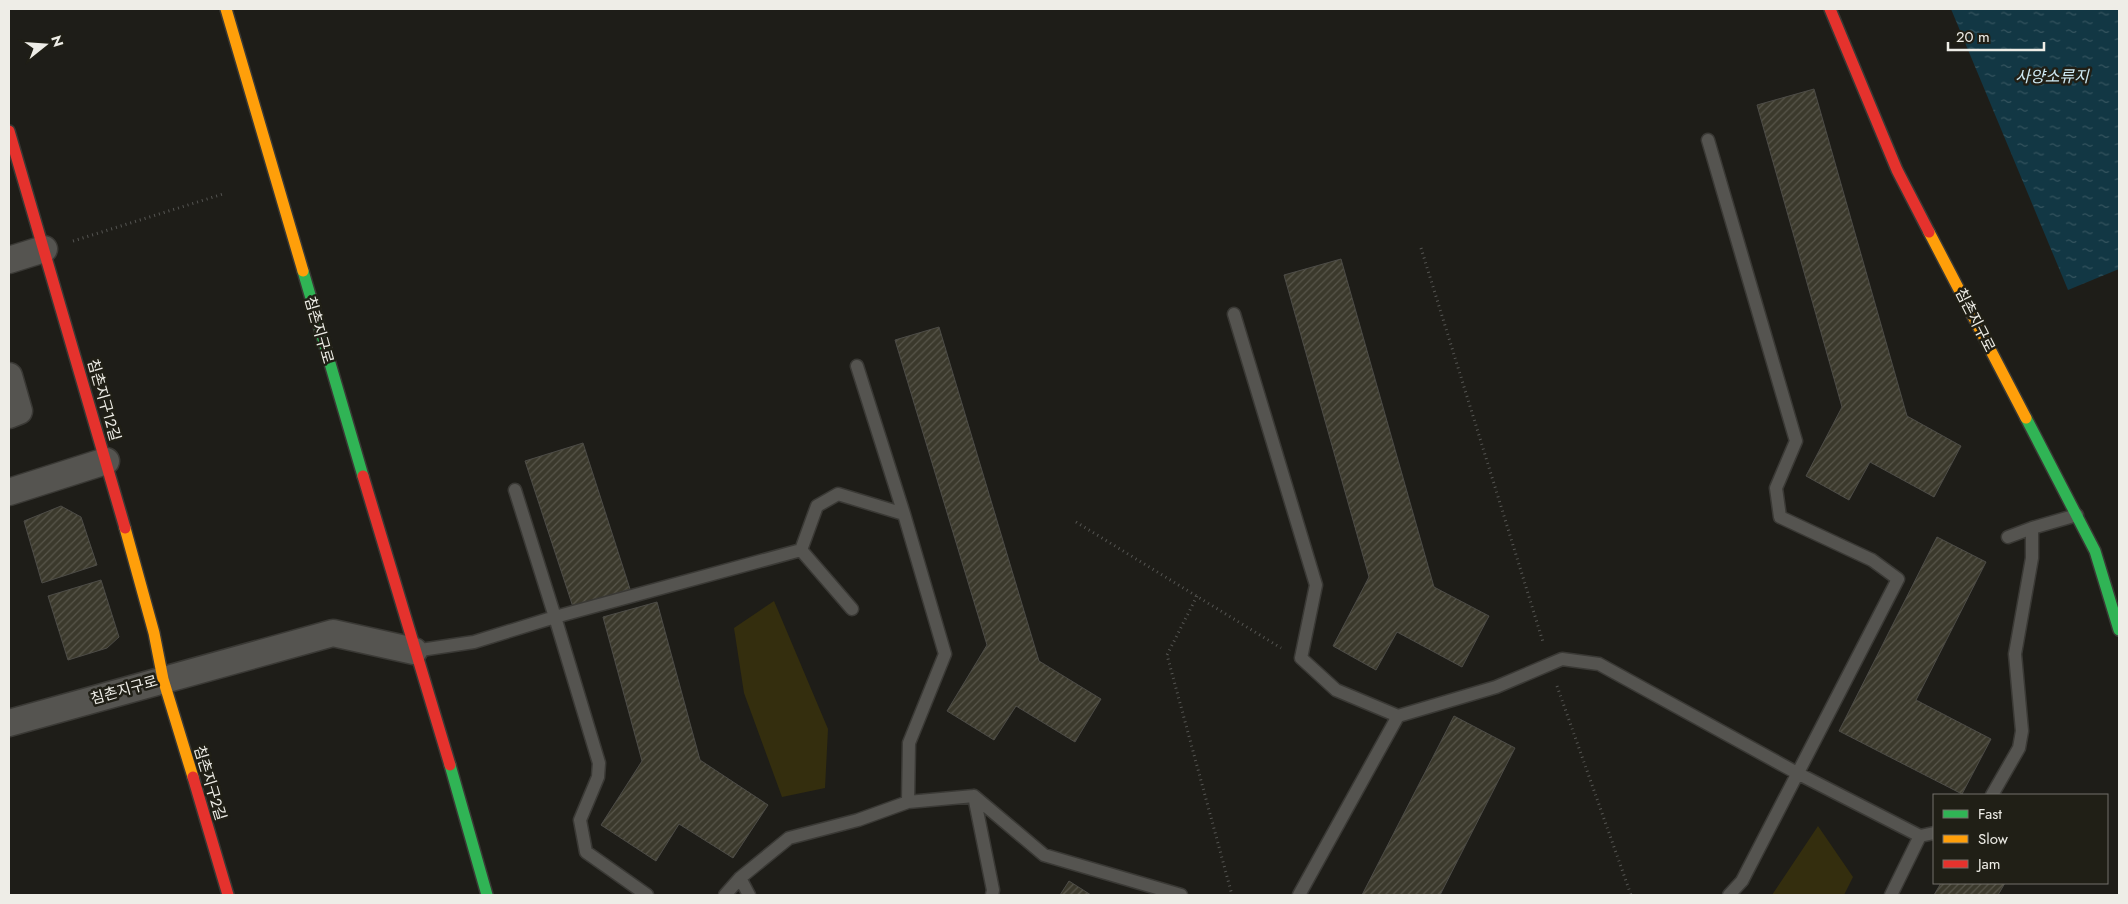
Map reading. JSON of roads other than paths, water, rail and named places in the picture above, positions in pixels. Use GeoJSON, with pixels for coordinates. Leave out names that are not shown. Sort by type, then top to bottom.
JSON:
{"type":"FeatureCollection","features":[{"type":"Feature","properties":{"kind":"street","name":"침촌지구로"},"geometry":{"type":"LineString","coordinates":[[226,9],[487,895]]}},
{"type":"Feature","properties":{"kind":"street","name":"침촌지구로"},"geometry":{"type":"LineString","coordinates":[[1830,9],[1897,170],[2095,552],[2119,630]]}},
{"type":"Feature","properties":{"kind":"street","name":"침촌지구12길"},"geometry":{"type":"LineString","coordinates":[[9,131],[55,246],[106,461],[154,633],[163,679]]}},
{"type":"Feature","properties":{"kind":"street"},"geometry":{"type":"LineString","coordinates":[[9,260],[55,246]]}},
{"type":"Feature","properties":{"kind":"street"},"geometry":{"type":"LineString","coordinates":[[9,376],[19,411],[9,415]]}},
{"type":"Feature","properties":{"kind":"street"},"geometry":{"type":"LineString","coordinates":[[9,492],[106,461]]}},
{"type":"Feature","properties":{"kind":"street","name":"침촌지구로"},"geometry":{"type":"LineString","coordinates":[[9,723],[333,633],[414,651]]}},
{"type":"Feature","properties":{"kind":"street","name":"침촌지구2길"},"geometry":{"type":"LineString","coordinates":[[163,679],[228,895]]}},
{"type":"Feature","properties":{"kind":"lane"},"geometry":{"type":"LineString","coordinates":[[1708,140],[1796,441],[1776,488],[1780,518],[1872,560],[1898,579],[1742,881],[1729,895]]}},
{"type":"Feature","properties":{"kind":"lane"},"geometry":{"type":"LineString","coordinates":[[1234,314],[1316,585],[1301,658],[1336,690],[1398,716],[1496,687],[1562,659],[1599,664],[1797,773],[1920,836],[1933,833]]}},
{"type":"Feature","properties":{"kind":"lane"},"geometry":{"type":"LineString","coordinates":[[857,366],[904,514],[945,654],[909,743],[908,802]]}},
{"type":"Feature","properties":{"kind":"lane"},"geometry":{"type":"LineString","coordinates":[[514,490],[556,617],[599,763],[598,777],[580,820],[586,852],[647,895]]}},
{"type":"Feature","properties":{"kind":"lane"},"geometry":{"type":"LineString","coordinates":[[801,550],[817,506],[838,494],[904,514]]}},
{"type":"Feature","properties":{"kind":"lane"},"geometry":{"type":"LineString","coordinates":[[2008,537],[2077,515]]}},
{"type":"Feature","properties":{"kind":"lane"},"geometry":{"type":"LineString","coordinates":[[1993,794],[2019,748],[2022,731],[2015,654],[2032,558],[2032,528]]}},
{"type":"Feature","properties":{"kind":"lane"},"geometry":{"type":"LineString","coordinates":[[414,651],[474,642],[556,617],[801,550]]}},
{"type":"Feature","properties":{"kind":"lane"},"geometry":{"type":"LineString","coordinates":[[801,550],[852,609]]}},
{"type":"Feature","properties":{"kind":"lane"},"geometry":{"type":"LineString","coordinates":[[1299,895],[1398,716]]}},
{"type":"Feature","properties":{"kind":"lane"},"geometry":{"type":"LineString","coordinates":[[974,796],[986,848],[993,890],[992,895]]}},
{"type":"Feature","properties":{"kind":"lane"},"geometry":{"type":"LineString","coordinates":[[725,895],[740,878],[789,838],[858,820],[908,802],[974,796],[1044,855],[1181,895]]}},
{"type":"Feature","properties":{"kind":"lane"},"geometry":{"type":"LineString","coordinates":[[1891,895],[1920,836]]}},
{"type":"Feature","properties":{"kind":"lane"},"geometry":{"type":"LineString","coordinates":[[740,878],[749,895]]}},
{"type":"Feature","properties":{"kind":"water","name":"사양소류지"},"geometry":{"type":"Polygon","coordinates":[[[1951,9],[2119,9],[2119,269],[2068,290],[1951,9]]]}}]}
